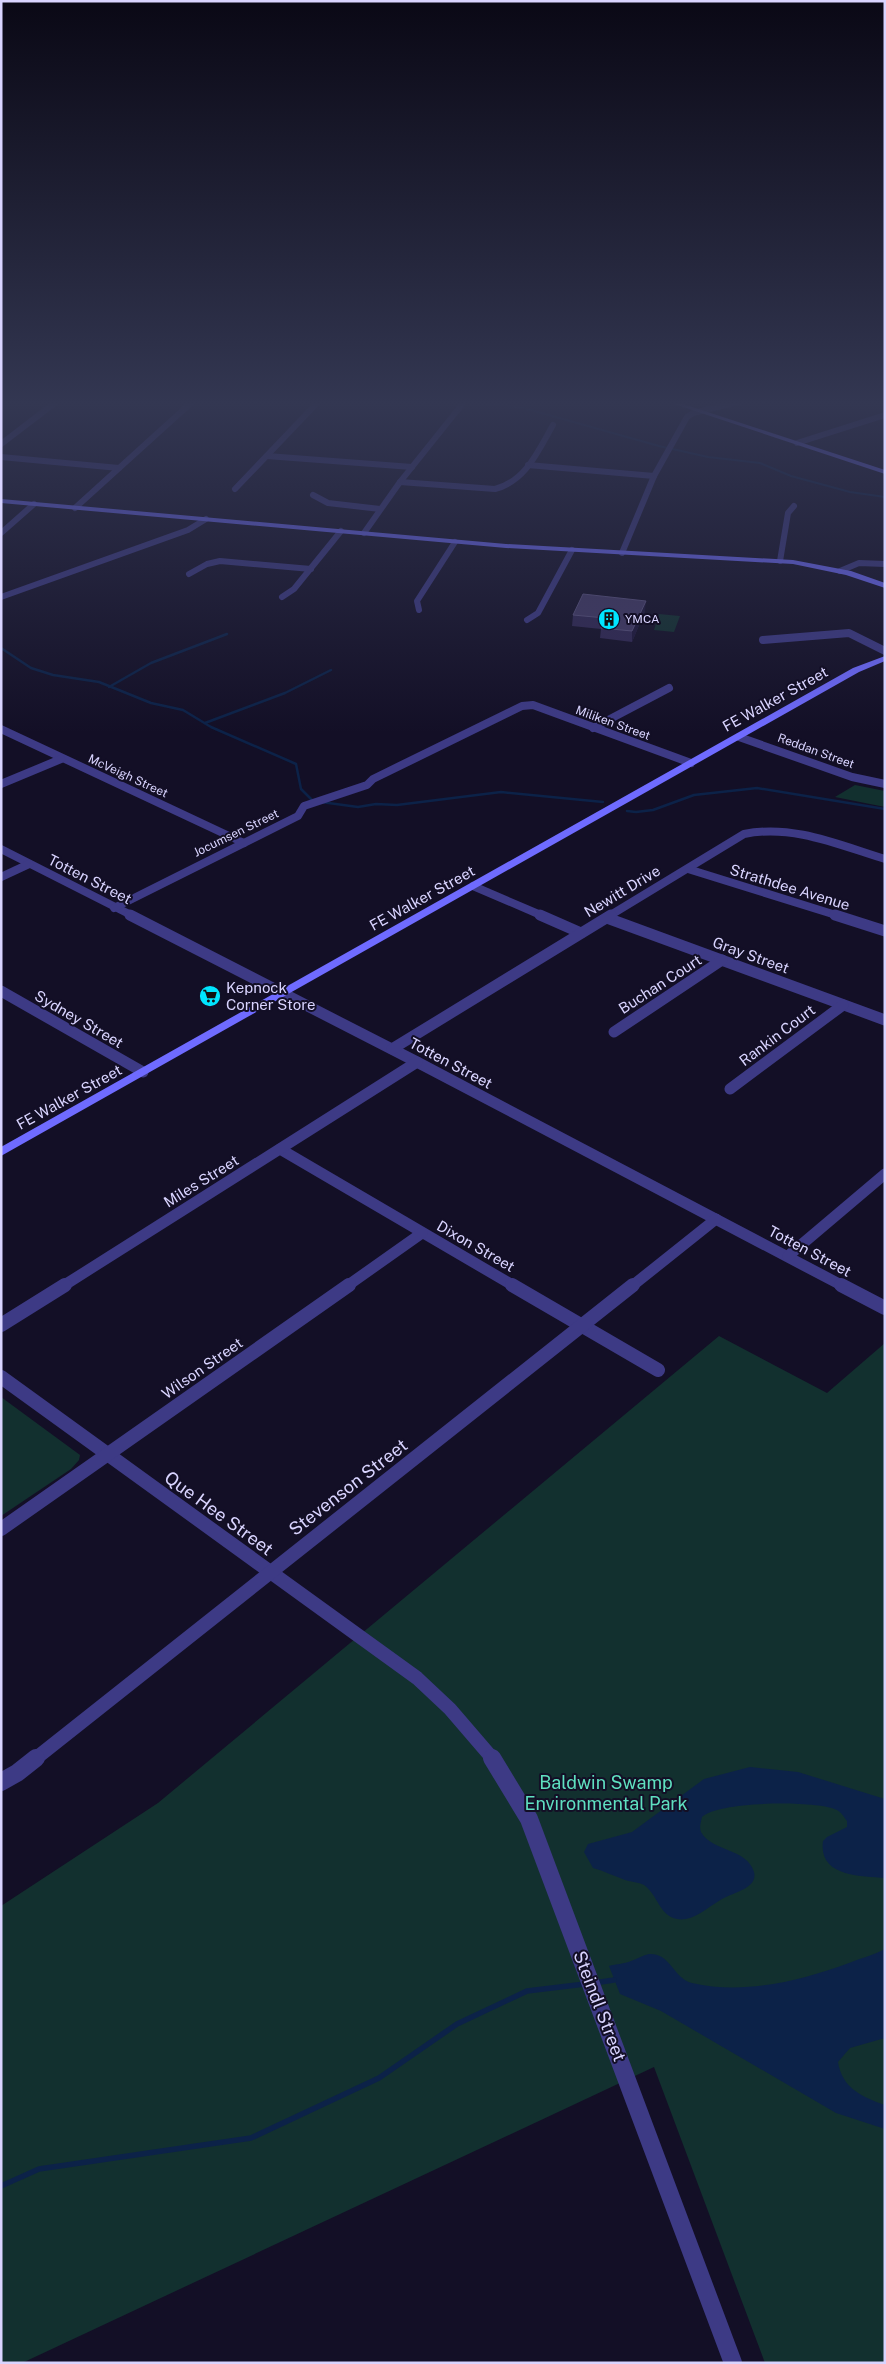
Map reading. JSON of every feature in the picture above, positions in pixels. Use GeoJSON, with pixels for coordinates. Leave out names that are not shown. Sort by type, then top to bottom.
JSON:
{"type":"FeatureCollection","features":[{"type":"Feature","properties":{"kind":"street"},"geometry":{"type":"LineString","coordinates":[[1,533],[25,512]]}},
{"type":"Feature","properties":{"kind":"street"},"geometry":{"type":"LineString","coordinates":[[126,512],[455,542],[780,561],[840,571],[885,588]]}},
{"type":"Feature","properties":{"kind":"street"},"geometry":{"type":"LineString","coordinates":[[364,533],[378,512]]}},
{"type":"Feature","properties":{"kind":"street"},"geometry":{"type":"LineString","coordinates":[[622,553],[639,512]]}},
{"type":"Feature","properties":{"kind":"street"},"geometry":{"type":"LineString","coordinates":[[780,561],[789,512]]}},
{"type":"Feature","properties":{"kind":"street"},"geometry":{"type":"LineString","coordinates":[[1,597],[188,530],[206,519]]}},
{"type":"Feature","properties":{"kind":"street"},"geometry":{"type":"LineString","coordinates":[[282,597],[294,589],[341,531]]}},
{"type":"Feature","properties":{"kind":"street"},"geometry":{"type":"LineString","coordinates":[[419,610],[417,601],[455,542]]}},
{"type":"Feature","properties":{"kind":"street"},"geometry":{"type":"LineString","coordinates":[[527,620],[538,613],[572,550]]}},
{"type":"Feature","properties":{"kind":"street"},"geometry":{"type":"LineString","coordinates":[[190,574],[207,564],[220,561],[311,569]]}},
{"type":"Feature","properties":{"kind":"street"},"geometry":{"type":"LineString","coordinates":[[840,571],[859,563],[885,564]]}},
{"type":"Feature","properties":{"kind":"street"},"geometry":{"type":"LineString","coordinates":[[763,640],[849,633],[860,637],[885,652]]}},
{"type":"Feature","properties":{"kind":"street","name":"FE Walker Street"},"geometry":{"type":"LineString","coordinates":[[1,1152],[740,737],[885,652]]}},
{"type":"Feature","properties":{"kind":"street"},"geometry":{"type":"LineString","coordinates":[[593,728],[669,688]]}},
{"type":"Feature","properties":{"kind":"street","name":"Miliken Street"},"geometry":{"type":"LineString","coordinates":[[526,705],[534,705],[691,764]]}},
{"type":"Feature","properties":{"kind":"street","name":"Jocumsen Street"},"geometry":{"type":"LineString","coordinates":[[114,908],[298,816],[304,806],[367,786],[373,779],[518,707],[526,705]]}},
{"type":"Feature","properties":{"kind":"street","name":"McVeigh Street"},"geometry":{"type":"LineString","coordinates":[[1,729],[61,759],[244,843]]}},
{"type":"Feature","properties":{"kind":"street","name":"Reddan Street"},"geometry":{"type":"LineString","coordinates":[[740,737],[852,777],[885,784]]}},
{"type":"Feature","properties":{"kind":"street"},"geometry":{"type":"LineString","coordinates":[[1,784],[61,759]]}},
{"type":"Feature","properties":{"kind":"street"},"geometry":{"type":"LineString","coordinates":[[871,782],[885,773]]}},
{"type":"Feature","properties":{"kind":"street","name":"Newitt Drive"},"geometry":{"type":"LineString","coordinates":[[392,1049],[744,834],[764,830],[796,833],[885,859]]}},
{"type":"Feature","properties":{"kind":"street","name":"Totten Street"},"geometry":{"type":"LineString","coordinates":[[1,849],[418,1062],[885,1308]]}},
{"type":"Feature","properties":{"kind":"street"},"geometry":{"type":"LineString","coordinates":[[1,877],[29,864]]}},
{"type":"Feature","properties":{"kind":"street","name":"Strathdee Avenue"},"geometry":{"type":"LineString","coordinates":[[688,869],[885,931]]}},
{"type":"Feature","properties":{"kind":"street"},"geometry":{"type":"LineString","coordinates":[[473,886],[581,934]]}},
{"type":"Feature","properties":{"kind":"street","name":"Gray Street"},"geometry":{"type":"LineString","coordinates":[[607,918],[885,1020]]}},
{"type":"Feature","properties":{"kind":"street","name":"Buchan Court"},"geometry":{"type":"LineString","coordinates":[[614,1032],[722,960]]}},
{"type":"Feature","properties":{"kind":"street","name":"Sydney Street"},"geometry":{"type":"LineString","coordinates":[[1,991],[143,1072]]}},
{"type":"Feature","properties":{"kind":"street","name":"Rankin Court"},"geometry":{"type":"LineString","coordinates":[[730,1089],[843,1005]]}},
{"type":"Feature","properties":{"kind":"street","name":"Miles Street"},"geometry":{"type":"LineString","coordinates":[[1,1324],[418,1062]]}},
{"type":"Feature","properties":{"kind":"street","name":"Dixon Street"},"geometry":{"type":"LineString","coordinates":[[280,1149],[658,1370]]}},
{"type":"Feature","properties":{"kind":"street"},"geometry":{"type":"LineString","coordinates":[[788,1256],[885,1174]]}},
{"type":"Feature","properties":{"kind":"street","name":"Stevenson Street"},"geometry":{"type":"LineString","coordinates":[[1,1782],[17,1773],[716,1219]]}},
{"type":"Feature","properties":{"kind":"street","name":"Wilson Street"},"geometry":{"type":"LineString","coordinates":[[1,1528],[422,1233]]}},
{"type":"Feature","properties":{"kind":"street","name":"Que Hee Street"},"geometry":{"type":"LineString","coordinates":[[1,1376],[269,1573],[417,1678]]}},
{"type":"Feature","properties":{"kind":"street","name":"Steindl Street"},"geometry":{"type":"LineString","coordinates":[[417,1678],[450,1709],[497,1763],[529,1819],[597,1996],[733,2363]]}},
{"type":"Feature","properties":{"kind":"green space"},"geometry":{"type":"Polygon","coordinates":[[[659,614],[680,616],[674,632],[654,630],[659,614]]]}},
{"type":"Feature","properties":{"kind":"green space"},"geometry":{"type":"Polygon","coordinates":[[[855,785],[885,791],[885,807],[835,797],[855,785]]]}},
{"type":"Feature","properties":{"kind":"green space","name":"Baldwin Swamp Environmental Park"},"geometry":{"type":"Polygon","coordinates":[[[719,1336],[827,1393],[885,1343],[885,2363],[765,2363],[654,2067],[22,2363],[1,2363],[1,1906],[158,1803],[719,1336]]]}},
{"type":"Feature","properties":{"kind":"green space"},"geometry":{"type":"Polygon","coordinates":[[[1,1397],[80,1455],[79,1460],[71,1469],[1,1516],[1,1397]]]}},
{"type":"Feature","properties":{"kind":"water"},"geometry":{"type":"Polygon","coordinates":[[[750,1767],[798,1772],[885,1799],[885,1878],[843,1872],[827,1862],[823,1853],[823,1841],[847,1827],[847,1821],[837,1810],[810,1805],[789,1804],[746,1805],[711,1812],[702,1817],[700,1830],[706,1838],[744,1858],[750,1864],[754,1877],[750,1885],[691,1918],[677,1919],[671,1917],[665,1913],[649,1889],[644,1885],[593,1868],[584,1852],[588,1844],[632,1832],[704,1779],[750,1767]]]}},
{"type":"Feature","properties":{"kind":"water"},"geometry":{"type":"Polygon","coordinates":[[[885,1949],[885,2038],[850,2048],[838,2062],[844,2079],[854,2090],[869,2099],[885,2105],[885,2129],[836,2113],[661,2011],[620,1994],[609,1966],[628,1962],[649,1954],[656,1955],[662,1957],[680,1976],[692,1983],[712,1986],[752,1987],[792,1980],[830,1970],[885,1949]]]}},
{"type":"Feature","properties":{"kind":"building"},"geometry":{"type":"Polygon","coordinates":[[[583,594],[646,601],[632,631],[601,628],[605,618],[573,615],[583,594]]]}},
{"type":"Feature","properties":{"kind":"waterway"},"geometry":{"type":"LineString","coordinates":[[110,686],[151,663],[227,634]]}},
{"type":"Feature","properties":{"kind":"waterway"},"geometry":{"type":"LineString","coordinates":[[1,648],[31,668],[53,675],[99,682],[110,686]]}},
{"type":"Feature","properties":{"kind":"waterway"},"geometry":{"type":"LineString","coordinates":[[205,723],[285,693],[331,670]]}},
{"type":"Feature","properties":{"kind":"waterway"},"geometry":{"type":"LineString","coordinates":[[110,686],[151,703],[183,710],[211,727],[296,764],[301,789],[312,800]]}},
{"type":"Feature","properties":{"kind":"waterway"},"geometry":{"type":"LineString","coordinates":[[627,811],[653,810],[694,795],[757,788],[885,809]]}},
{"type":"Feature","properties":{"kind":"waterway"},"geometry":{"type":"LineString","coordinates":[[321,802],[358,807],[376,804],[397,805],[501,792],[603,802]]}},
{"type":"Feature","properties":{"kind":"waterway"},"geometry":{"type":"LineString","coordinates":[[594,1983],[614,1980]]}},
{"type":"Feature","properties":{"kind":"waterway"},"geometry":{"type":"LineString","coordinates":[[1,2186],[39,2169],[251,2138],[379,2078],[457,2024],[527,1991],[585,1984]]}},
{"type":"Feature","properties":{"kind":"place","name":"YMCA"},"geometry":{"type":"Point","coordinates":[609,619]}},
{"type":"Feature","properties":{"kind":"place","name":"Kepnock Corner Store"},"geometry":{"type":"Point","coordinates":[210,996]}}]}
